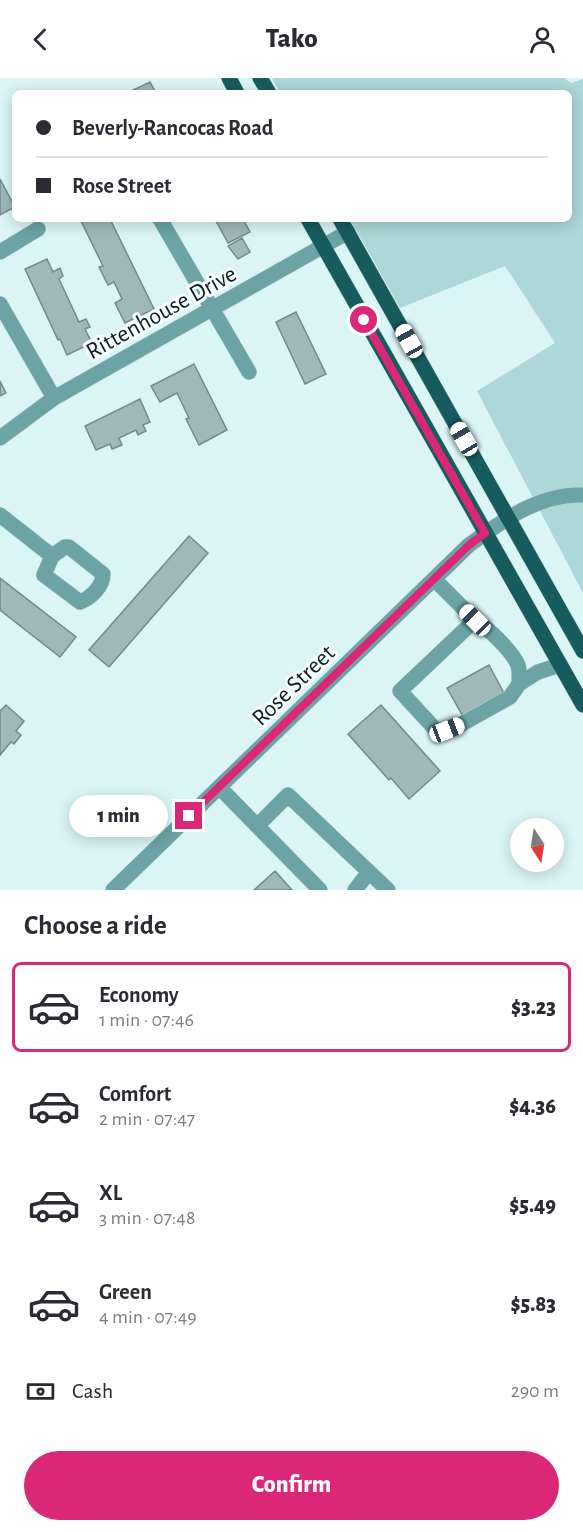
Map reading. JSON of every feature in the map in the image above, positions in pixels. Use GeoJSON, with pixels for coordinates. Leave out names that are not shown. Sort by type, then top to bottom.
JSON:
{"type":"FeatureCollection","features":[{"type":"Feature","properties":{"kind":"main road"},"geometry":{"type":"LineString","coordinates":[[310,222],[583,705]]}},
{"type":"Feature","properties":{"kind":"main road"},"geometry":{"type":"LineString","coordinates":[[344,225],[583,651]]}},
{"type":"Feature","properties":{"kind":"street"},"geometry":{"type":"LineString","coordinates":[[162,222],[249,372]]}},
{"type":"Feature","properties":{"kind":"street","name":"Rittenhouse Drive"},"geometry":{"type":"LineString","coordinates":[[0,438],[54,398],[323,246],[344,225]]}},
{"type":"Feature","properties":{"kind":"street"},"geometry":{"type":"LineString","coordinates":[[0,252],[38,229]]}},
{"type":"Feature","properties":{"kind":"street"},"geometry":{"type":"LineString","coordinates":[[0,304],[54,398]]}},
{"type":"Feature","properties":{"kind":"street","name":"Rose Street"},"geometry":{"type":"LineString","coordinates":[[113,890],[469,545],[508,517],[567,494],[583,495]]}},
{"type":"Feature","properties":{"kind":"street"},"geometry":{"type":"LineString","coordinates":[[0,515],[52,556]]}},
{"type":"Feature","properties":{"kind":"street"},"geometry":{"type":"LineString","coordinates":[[434,579],[475,620],[483,624],[513,657],[519,668],[519,684]]}},
{"type":"Feature","properties":{"kind":"street"},"geometry":{"type":"LineString","coordinates":[[475,620],[400,691],[436,729],[447,730],[478,716],[510,697],[519,684],[538,672],[560,665]]}},
{"type":"Feature","properties":{"kind":"street"},"geometry":{"type":"LineString","coordinates":[[219,787],[320,890]]}},
{"type":"Feature","properties":{"kind":"street"},"geometry":{"type":"LineString","coordinates":[[257,826],[288,795],[388,890]]}},
{"type":"Feature","properties":{"kind":"street"},"geometry":{"type":"LineString","coordinates":[[355,890],[368,873]]}},
{"type":"Feature","properties":{"kind":"shaded area"},"geometry":{"type":"Polygon","coordinates":[[[272,78],[564,78],[571,83],[583,79],[583,593],[477,391],[555,343],[505,266],[400,308],[352,222],[572,222],[572,90],[278,90],[272,78]]]}},
{"type":"Feature","properties":{"kind":"building"},"geometry":{"type":"Polygon","coordinates":[[[150,82],[154,90],[133,90],[150,82]]]}},
{"type":"Feature","properties":{"kind":"building"},"geometry":{"type":"Polygon","coordinates":[[[0,179],[12,201],[12,209],[0,215],[0,179]]]}},
{"type":"Feature","properties":{"kind":"building"},"geometry":{"type":"Polygon","coordinates":[[[81,222],[111,222],[154,309],[125,323],[115,303],[122,299],[114,282],[108,285],[99,267],[103,266],[81,222]]]}},
{"type":"Feature","properties":{"kind":"building"},"geometry":{"type":"Polygon","coordinates":[[[217,222],[245,222],[250,232],[228,243],[217,222]]]}},
{"type":"Feature","properties":{"kind":"building"},"geometry":{"type":"Polygon","coordinates":[[[242,238],[250,252],[238,259],[228,246],[242,238]]]}},
{"type":"Feature","properties":{"kind":"building"},"geometry":{"type":"Polygon","coordinates":[[[47,259],[53,272],[60,268],[63,276],[59,279],[79,322],[86,319],[90,327],[85,329],[92,343],[67,355],[25,269],[47,259]]]}},
{"type":"Feature","properties":{"kind":"building"},"geometry":{"type":"Polygon","coordinates":[[[296,312],[326,374],[305,384],[276,322],[296,312]]]}},
{"type":"Feature","properties":{"kind":"building"},"geometry":{"type":"Polygon","coordinates":[[[194,364],[227,430],[199,445],[186,419],[189,418],[177,393],[160,402],[151,386],[194,364]]]}},
{"type":"Feature","properties":{"kind":"building"},"geometry":{"type":"Polygon","coordinates":[[[0,381],[6,393],[0,396],[0,381]]]}},
{"type":"Feature","properties":{"kind":"building"},"geometry":{"type":"Polygon","coordinates":[[[140,399],[150,422],[143,425],[146,431],[138,435],[136,430],[119,438],[122,445],[112,449],[110,444],[96,450],[85,426],[140,399]]]}},
{"type":"Feature","properties":{"kind":"building"},"geometry":{"type":"Polygon","coordinates":[[[189,536],[208,553],[109,667],[89,650],[189,536]]]}},
{"type":"Feature","properties":{"kind":"building"},"geometry":{"type":"Polygon","coordinates":[[[0,578],[76,637],[60,657],[0,610],[0,578]]]}},
{"type":"Feature","properties":{"kind":"building"},"geometry":{"type":"Polygon","coordinates":[[[489,665],[506,697],[465,720],[447,688],[489,665]]]}},
{"type":"Feature","properties":{"kind":"building"},"geometry":{"type":"Polygon","coordinates":[[[6,705],[24,721],[16,731],[21,735],[14,744],[11,742],[0,755],[0,711],[6,705]]]}},
{"type":"Feature","properties":{"kind":"building"},"geometry":{"type":"Polygon","coordinates":[[[381,705],[440,771],[409,799],[348,734],[381,705]]]}},
{"type":"Feature","properties":{"kind":"building"},"geometry":{"type":"Polygon","coordinates":[[[275,871],[292,890],[254,890],[275,871]]]}},
{"type":"Feature","properties":{"kind":"route"},"geometry":{"type":"LineString","coordinates":[[189,816],[469,545],[485,533],[364,320]]}}]}
